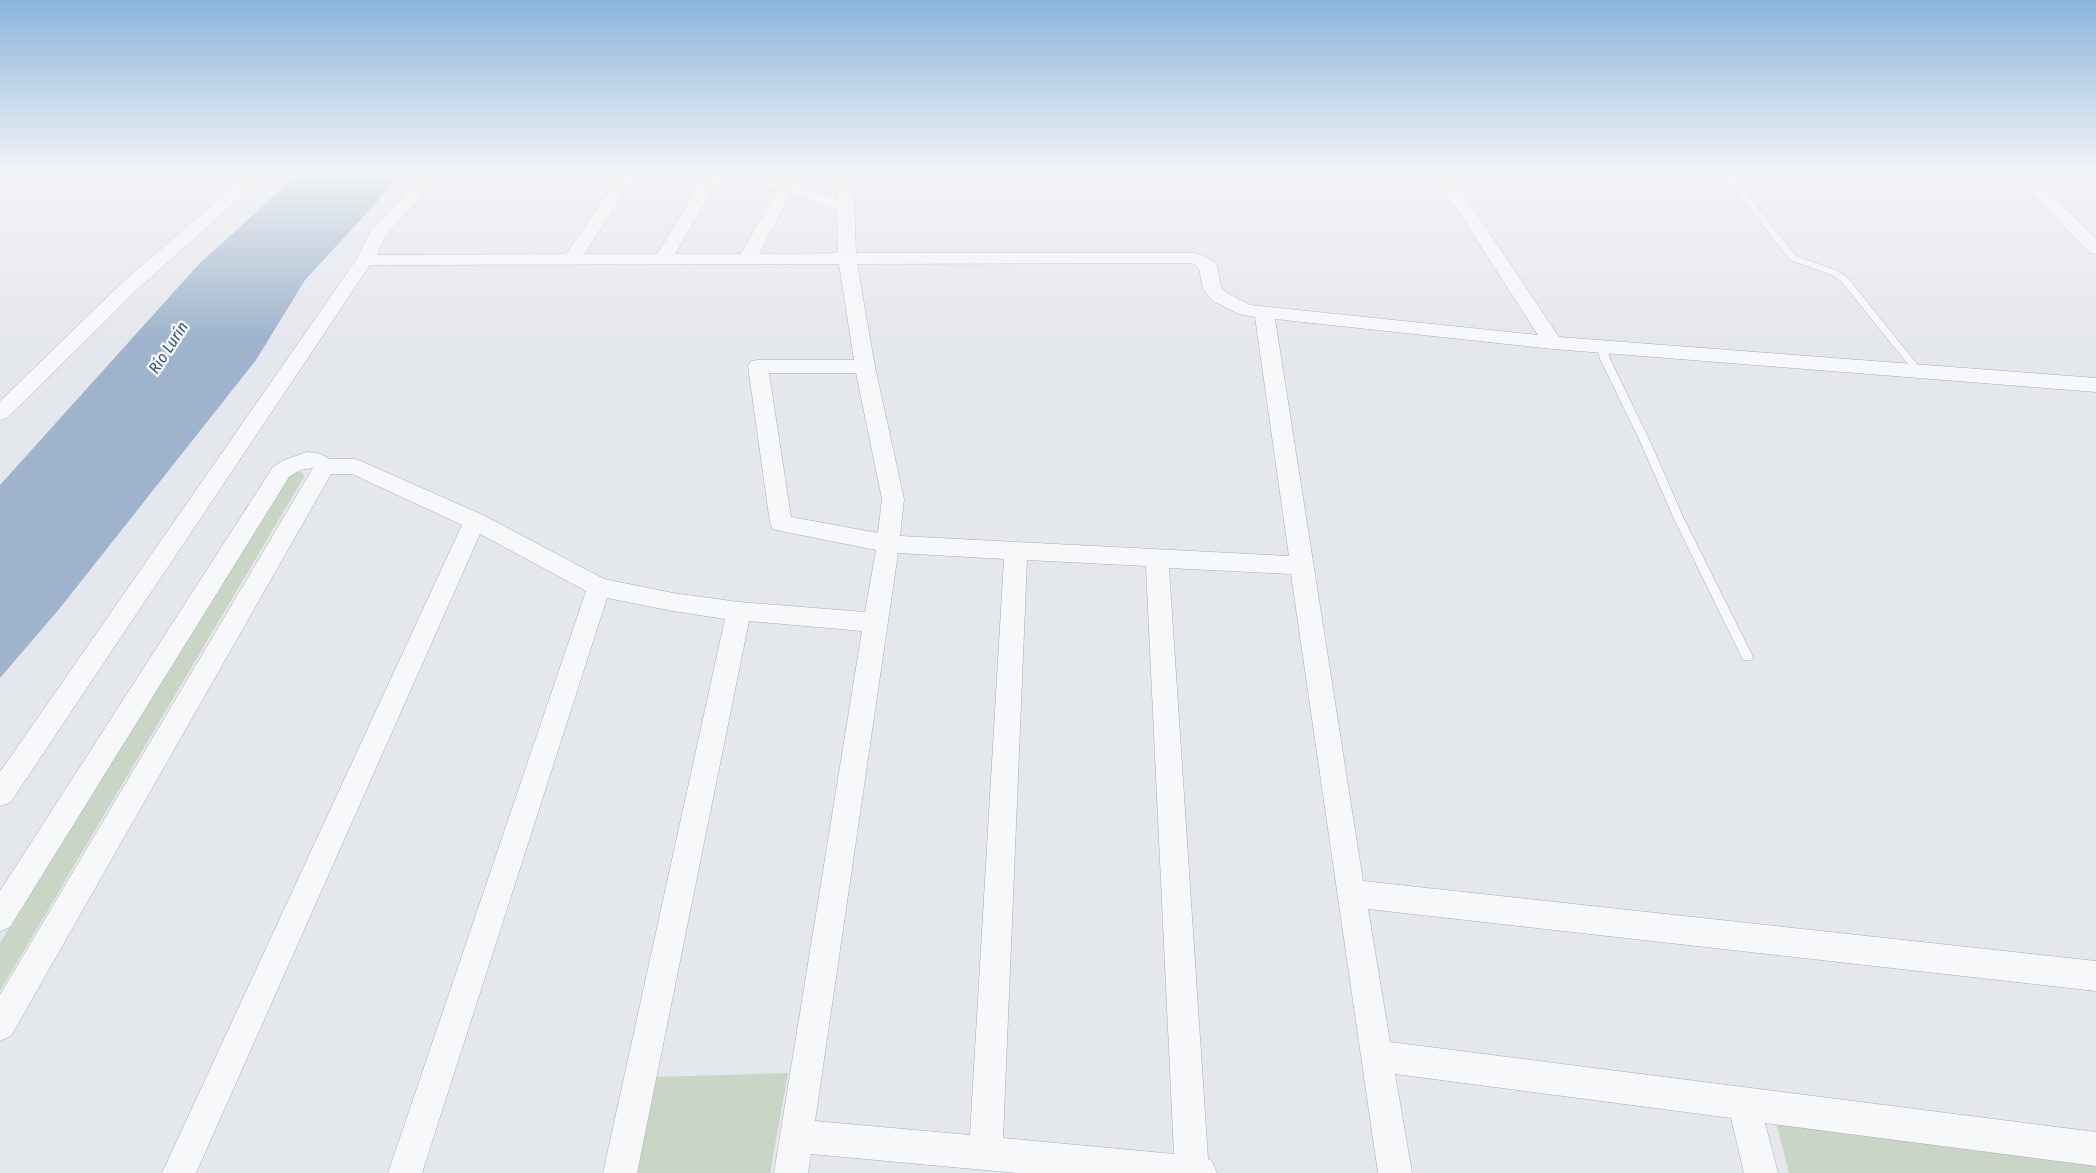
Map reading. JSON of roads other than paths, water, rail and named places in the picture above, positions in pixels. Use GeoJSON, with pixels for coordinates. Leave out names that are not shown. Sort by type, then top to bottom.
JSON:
{"type":"FeatureCollection","features":[{"type":"Feature","properties":{"kind":"street"},"geometry":{"type":"LineString","coordinates":[[0,413],[134,282],[196,229]]}},
{"type":"Feature","properties":{"kind":"street"},"geometry":{"type":"LineString","coordinates":[[0,794],[365,260],[376,236],[383,229]]}},
{"type":"Feature","properties":{"kind":"street"},"geometry":{"type":"LineString","coordinates":[[572,258],[592,229]]}},
{"type":"Feature","properties":{"kind":"street"},"geometry":{"type":"LineString","coordinates":[[663,259],[681,229]]}},
{"type":"Feature","properties":{"kind":"street"},"geometry":{"type":"LineString","coordinates":[[747,260],[764,229]]}},
{"type":"Feature","properties":{"kind":"street"},"geometry":{"type":"LineString","coordinates":[[791,1173],[888,544],[893,499],[865,367],[847,259],[847,229]]}},
{"type":"Feature","properties":{"kind":"street"},"geometry":{"type":"LineString","coordinates":[[1478,229],[1553,343]]}},
{"type":"Feature","properties":{"kind":"street"},"geometry":{"type":"LineString","coordinates":[[2076,229],[2096,249]]}},
{"type":"Feature","properties":{"kind":"street"},"geometry":{"type":"LineString","coordinates":[[365,260],[572,258],[747,260],[1196,258],[1208,265],[1212,289],[1220,297],[1246,310],[1553,343],[2096,385]]}},
{"type":"Feature","properties":{"kind":"street"},"geometry":{"type":"LineString","coordinates":[[1264,312],[1351,894],[1395,1173]]}},
{"type":"Feature","properties":{"kind":"street"},"geometry":{"type":"LineString","coordinates":[[865,367],[758,366],[781,524],[888,544],[1302,566]]}},
{"type":"Feature","properties":{"kind":"street"},"geometry":{"type":"LineString","coordinates":[[0,917],[281,472],[292,465],[307,460],[318,461],[325,466],[355,466],[475,521],[599,586],[673,602],[739,611],[876,623]]}},
{"type":"Feature","properties":{"kind":"street"},"geometry":{"type":"LineString","coordinates":[[0,1025],[325,466]]}},
{"type":"Feature","properties":{"kind":"street"},"geometry":{"type":"LineString","coordinates":[[180,1173],[475,521]]}},
{"type":"Feature","properties":{"kind":"street"},"geometry":{"type":"LineString","coordinates":[[986,1153],[1016,552]]}},
{"type":"Feature","properties":{"kind":"street"},"geometry":{"type":"LineString","coordinates":[[796,1136],[1196,1173],[1158,559]]}},
{"type":"Feature","properties":{"kind":"street"},"geometry":{"type":"LineString","coordinates":[[405,1173],[599,586]]}},
{"type":"Feature","properties":{"kind":"street"},"geometry":{"type":"LineString","coordinates":[[620,1173],[739,611]]}},
{"type":"Feature","properties":{"kind":"street"},"geometry":{"type":"LineString","coordinates":[[1351,894],[1377,895],[2096,976]]}},
{"type":"Feature","properties":{"kind":"street"},"geometry":{"type":"LineString","coordinates":[[1376,1056],[2096,1149]]}},
{"type":"Feature","properties":{"kind":"street"},"geometry":{"type":"LineString","coordinates":[[1744,1103],[1761,1173]]}},
{"type":"Feature","properties":{"kind":"lane"},"geometry":{"type":"LineString","coordinates":[[1769,229],[1793,258],[1835,273],[1844,279],[1918,371]]}},
{"type":"Feature","properties":{"kind":"lane"},"geometry":{"type":"LineString","coordinates":[[1602,347],[1605,359],[1644,439],[1679,519],[1747,657]]}},
{"type":"Feature","properties":{"kind":"water","name":"Río Lurín"},"geometry":{"type":"Polygon","coordinates":[[[238,229],[352,229],[305,280],[256,360],[60,608],[0,678],[0,485],[199,264],[238,229]]]}}]}
